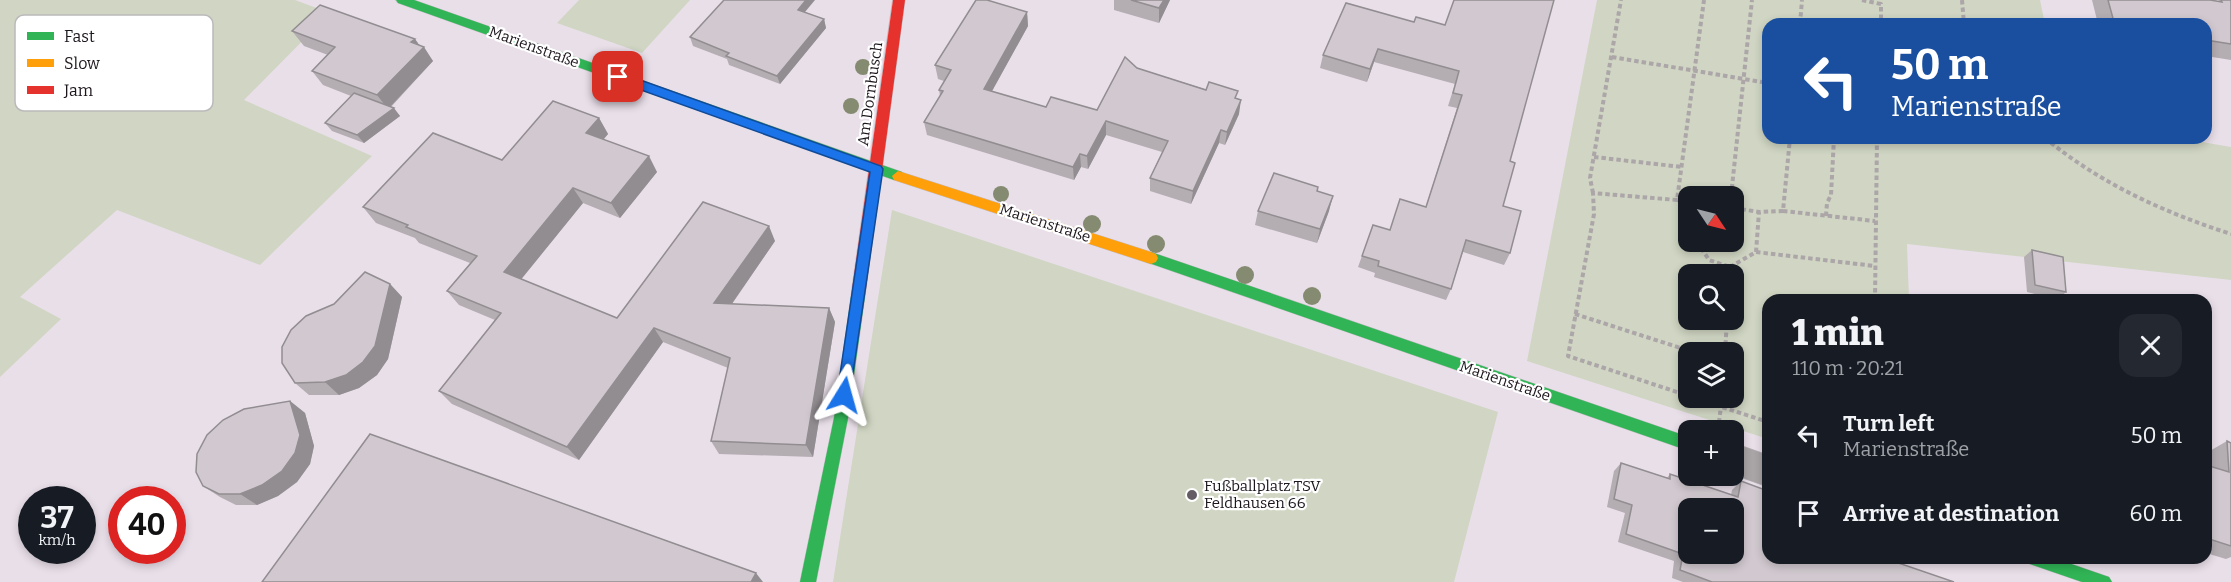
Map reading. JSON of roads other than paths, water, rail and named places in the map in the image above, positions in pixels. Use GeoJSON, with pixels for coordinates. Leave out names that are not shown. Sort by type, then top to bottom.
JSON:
{"type":"FeatureCollection","features":[{"type":"Feature","properties":{"kind":"street","name":"Marienstraße"},"geometry":{"type":"LineString","coordinates":[[402,0],[877,169],[1198,273],[1678,440]]}},
{"type":"Feature","properties":{"kind":"street","name":"Am Dornbusch"},"geometry":{"type":"LineString","coordinates":[[808,582],[841,418],[899,0]]}},
{"type":"Feature","properties":{"kind":"street"},"geometry":{"type":"LineString","coordinates":[[1744,463],[1762,469]]}},
{"type":"Feature","properties":{"kind":"street"},"geometry":{"type":"LineString","coordinates":[[2050,564],[2104,582]]}},
{"type":"Feature","properties":{"kind":"place","name":"Fußballplatz TSV Feldhausen 66"},"geometry":{"type":"Point","coordinates":[1192,495]}}]}
